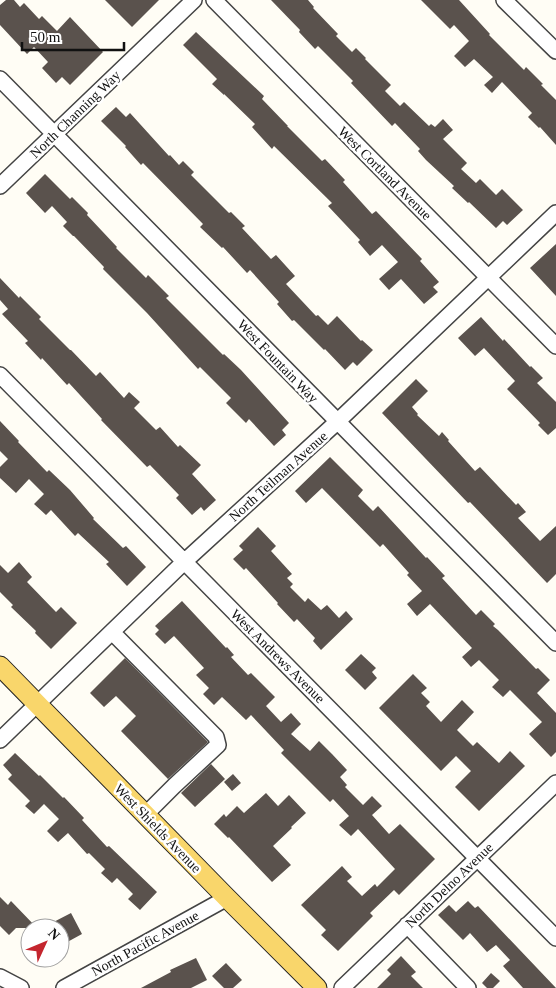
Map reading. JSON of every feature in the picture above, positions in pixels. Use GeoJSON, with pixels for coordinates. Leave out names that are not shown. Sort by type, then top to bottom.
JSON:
{"type":"FeatureCollection","features":[{"type":"Feature","properties":{"kind":"main road","name":"West Shields Avenue"},"geometry":{"type":"LineString","coordinates":[[0,666],[226,898],[317,988]]}},
{"type":"Feature","properties":{"kind":"street","name":"North Channing Way"},"geometry":{"type":"LineString","coordinates":[[0,186],[194,0]]}},
{"type":"Feature","properties":{"kind":"street","name":"West Cortland Avenue"},"geometry":{"type":"LineString","coordinates":[[214,0],[556,346]]}},
{"type":"Feature","properties":{"kind":"street"},"geometry":{"type":"LineString","coordinates":[[504,0],[556,51]]}},
{"type":"Feature","properties":{"kind":"street","name":"West Fountain Way"},"geometry":{"type":"LineString","coordinates":[[0,79],[556,643]]}},
{"type":"Feature","properties":{"kind":"street","name":"North Teilman Avenue"},"geometry":{"type":"LineString","coordinates":[[0,740],[184,562],[337,422],[556,213]]}},
{"type":"Feature","properties":{"kind":"street","name":"West Andrews Avenue"},"geometry":{"type":"LineString","coordinates":[[0,375],[556,938]]}},
{"type":"Feature","properties":{"kind":"street"},"geometry":{"type":"LineString","coordinates":[[112,632],[216,737],[218,745],[145,815]]}},
{"type":"Feature","properties":{"kind":"street","name":"North Delno Avenue"},"geometry":{"type":"LineString","coordinates":[[342,988],[477,858],[555,787]]}},
{"type":"Feature","properties":{"kind":"street","name":"North Pacific Avenue"},"geometry":{"type":"LineString","coordinates":[[64,988],[226,898]]}},
{"type":"Feature","properties":{"kind":"street"},"geometry":{"type":"LineString","coordinates":[[407,925],[468,988]]}},
{"type":"Feature","properties":{"kind":"street"},"geometry":{"type":"LineString","coordinates":[[0,977],[21,988]]}},
{"type":"Feature","properties":{"kind":"building"},"geometry":{"type":"Polygon","coordinates":[[[6,0],[14,0],[20,7],[24,3],[39,19],[42,16],[57,31],[70,17],[103,52],[70,85],[62,77],[56,83],[42,68],[48,62],[34,47],[27,54],[0,25],[0,5],[6,0]]]}},
{"type":"Feature","properties":{"kind":"building"},"geometry":{"type":"Polygon","coordinates":[[[105,0],[159,0],[132,27],[105,0]]]}},
{"type":"Feature","properties":{"kind":"building"},"geometry":{"type":"Polygon","coordinates":[[[271,0],[308,0],[313,8],[338,34],[336,36],[352,52],[356,48],[391,85],[385,91],[400,106],[404,102],[429,126],[431,124],[435,127],[443,119],[453,130],[443,139],[467,163],[461,169],[476,183],[480,179],[496,195],[502,189],[523,210],[507,225],[503,221],[496,228],[452,188],[454,186],[426,160],[418,151],[420,149],[395,123],[392,126],[351,83],[353,81],[318,46],[315,49],[299,32],[300,30],[271,0]]]}},
{"type":"Feature","properties":{"kind":"building"},"geometry":{"type":"Polygon","coordinates":[[[421,0],[459,0],[489,35],[524,70],[526,67],[543,84],[541,85],[556,100],[556,145],[528,117],[532,113],[502,82],[492,93],[484,85],[493,77],[474,59],[465,67],[454,56],[469,41],[454,25],[450,29],[421,0]]]}},
{"type":"Feature","properties":{"kind":"building"},"geometry":{"type":"Polygon","coordinates":[[[196,32],[264,96],[262,99],[322,161],[325,159],[345,180],[343,182],[372,214],[376,211],[422,259],[420,261],[439,282],[433,287],[438,292],[424,304],[401,279],[389,290],[379,279],[398,262],[382,245],[370,256],[358,242],[360,240],[328,206],[332,203],[274,146],[272,149],[252,127],[255,124],[212,84],[217,79],[183,45],[196,32]]]}},
{"type":"Feature","properties":{"kind":"building"},"geometry":{"type":"Polygon","coordinates":[[[116,107],[126,117],[130,113],[179,165],[183,161],[194,172],[191,175],[229,213],[231,212],[245,226],[242,228],[271,259],[276,255],[295,276],[286,284],[316,316],[318,315],[328,325],[337,316],[361,341],[373,350],[357,366],[353,362],[345,370],[294,320],[292,321],[277,304],[279,302],[250,270],[247,273],[223,247],[200,227],[203,224],[143,163],[141,165],[126,146],[101,121],[116,107]]]}},
{"type":"Feature","properties":{"kind":"building"},"geometry":{"type":"Polygon","coordinates":[[[45,174],[70,199],[72,197],[88,213],[87,215],[116,248],[146,278],[148,275],[169,296],[166,298],[223,355],[241,370],[289,423],[282,430],[286,435],[274,446],[249,419],[246,423],[226,403],[231,398],[200,367],[198,369],[147,313],[103,269],[104,267],[63,226],[67,222],[52,206],[45,213],[26,193],[45,174]]]}},
{"type":"Feature","properties":{"kind":"building"},"geometry":{"type":"Polygon","coordinates":[[[556,244],[556,296],[530,268],[556,244]]]}},
{"type":"Feature","properties":{"kind":"building"},"geometry":{"type":"Polygon","coordinates":[[[0,278],[41,317],[39,319],[96,376],[100,372],[124,398],[129,392],[140,402],[134,408],[156,430],[160,427],[178,447],[180,445],[201,465],[192,474],[216,500],[204,511],[201,507],[192,515],[176,498],[179,495],[150,465],[147,467],[101,420],[69,383],[67,385],[42,358],[41,360],[25,343],[28,341],[2,314],[8,309],[0,300],[0,278]]]}},
{"type":"Feature","properties":{"kind":"building"},"geometry":{"type":"Polygon","coordinates":[[[481,317],[503,341],[504,339],[543,378],[537,383],[556,402],[556,428],[548,435],[538,425],[540,423],[507,389],[515,381],[484,348],[475,356],[458,338],[481,317]]]}},
{"type":"Feature","properties":{"kind":"building"},"geometry":{"type":"Polygon","coordinates":[[[416,379],[428,391],[412,407],[417,415],[439,436],[442,432],[475,471],[480,467],[516,505],[518,503],[526,512],[518,518],[540,541],[556,526],[556,574],[547,583],[382,413],[416,379]]]}},
{"type":"Feature","properties":{"kind":"building"},"geometry":{"type":"Polygon","coordinates":[[[0,421],[47,472],[49,470],[70,490],[93,519],[123,548],[126,546],[146,567],[127,586],[106,564],[109,562],[78,533],[75,536],[51,510],[46,515],[34,504],[44,494],[29,479],[16,493],[0,478],[0,467],[8,459],[0,451],[0,421]]]}},
{"type":"Feature","properties":{"kind":"building"},"geometry":{"type":"Polygon","coordinates":[[[330,457],[363,490],[358,496],[373,511],[378,506],[445,576],[442,578],[476,615],[481,610],[495,624],[493,626],[536,669],[538,668],[550,680],[537,693],[556,713],[556,752],[551,757],[529,734],[542,722],[510,690],[503,697],[492,687],[499,680],[479,660],[471,667],[462,657],[472,648],[430,604],[417,616],[407,604],[422,591],[383,544],[380,547],[322,488],[306,503],[295,491],[330,457]]]}},
{"type":"Feature","properties":{"kind":"building"},"geometry":{"type":"Polygon","coordinates":[[[258,527],[276,546],[271,551],[292,574],[287,578],[293,584],[290,587],[305,602],[308,598],[321,610],[327,605],[339,618],[346,611],[353,619],[321,650],[313,641],[315,638],[297,619],[294,622],[246,568],[244,570],[233,559],[243,550],[239,546],[258,527]]]}},
{"type":"Feature","properties":{"kind":"building"},"geometry":{"type":"Polygon","coordinates":[[[19,562],[32,577],[27,582],[56,612],[61,607],[77,623],[51,649],[35,633],[36,631],[11,607],[13,605],[0,592],[0,565],[8,573],[19,562]]]}},
{"type":"Feature","properties":{"kind":"building"},"geometry":{"type":"Polygon","coordinates":[[[182,601],[227,647],[234,655],[231,657],[248,675],[251,673],[275,697],[266,706],[281,722],[291,713],[301,724],[291,734],[310,751],[319,741],[347,770],[340,777],[347,785],[345,787],[363,805],[372,796],[382,806],[372,815],[389,834],[400,824],[435,859],[399,895],[394,890],[370,913],[373,916],[338,951],[321,935],[326,930],[301,905],[342,866],[352,877],[347,881],[362,896],[375,884],[377,887],[395,869],[358,829],[351,836],[339,825],[349,816],[333,799],[330,802],[281,753],[284,750],[251,715],[246,720],[222,697],[214,705],[203,694],[209,688],[196,675],[204,668],[174,636],[165,644],[155,634],[159,630],[155,626],[182,601]]]}},
{"type":"Feature","properties":{"kind":"building"},"geometry":{"type":"Polygon","coordinates":[[[361,654],[376,668],[372,672],[377,678],[365,690],[345,670],[361,654]]]}},
{"type":"Feature","properties":{"kind":"building"},"geometry":{"type":"Polygon","coordinates":[[[125,658],[208,742],[168,779],[121,731],[136,716],[116,696],[104,707],[90,693],[125,658]]]}},
{"type":"Feature","properties":{"kind":"building"},"geometry":{"type":"Polygon","coordinates":[[[413,674],[427,688],[421,693],[430,702],[426,706],[441,722],[462,700],[474,712],[457,730],[473,746],[477,742],[499,763],[510,751],[525,766],[479,811],[455,787],[471,771],[456,756],[441,771],[379,708],[413,674]]]}},
{"type":"Feature","properties":{"kind":"building"},"geometry":{"type":"Polygon","coordinates":[[[15,753],[64,797],[107,847],[109,846],[157,892],[140,910],[128,899],[133,894],[117,878],[112,883],[101,873],[105,869],[89,853],[87,854],[68,833],[58,842],[47,831],[59,819],[44,804],[34,814],[25,806],[30,801],[8,779],[12,775],[3,765],[15,753]]]}},
{"type":"Feature","properties":{"kind":"building"},"geometry":{"type":"Polygon","coordinates":[[[211,764],[225,779],[195,807],[181,793],[211,764]]]}},
{"type":"Feature","properties":{"kind":"building"},"geometry":{"type":"Polygon","coordinates":[[[233,774],[241,783],[232,791],[224,782],[233,774]]]}},
{"type":"Feature","properties":{"kind":"building"},"geometry":{"type":"Polygon","coordinates":[[[266,793],[278,806],[289,795],[306,813],[273,846],[291,865],[272,882],[214,824],[224,814],[226,817],[237,806],[244,813],[266,793]]]}},
{"type":"Feature","properties":{"kind":"building"},"geometry":{"type":"Polygon","coordinates":[[[0,897],[8,905],[11,901],[27,918],[20,918],[20,928],[16,928],[9,935],[0,926],[0,897]]]}},
{"type":"Feature","properties":{"kind":"building"},"geometry":{"type":"Polygon","coordinates":[[[468,901],[475,908],[478,906],[556,988],[523,988],[503,966],[510,960],[496,945],[487,952],[470,933],[463,940],[438,915],[449,905],[456,912],[468,901]]]}},
{"type":"Feature","properties":{"kind":"building"},"geometry":{"type":"Polygon","coordinates":[[[71,913],[82,934],[70,941],[70,918],[61,918],[71,913]]]}},
{"type":"Feature","properties":{"kind":"building"},"geometry":{"type":"Polygon","coordinates":[[[401,956],[416,972],[411,976],[423,988],[377,988],[391,974],[387,970],[401,956]]]}},
{"type":"Feature","properties":{"kind":"building"},"geometry":{"type":"Polygon","coordinates":[[[196,958],[207,980],[191,988],[141,988],[171,972],[170,970],[196,958]]]}},
{"type":"Feature","properties":{"kind":"building"},"geometry":{"type":"Polygon","coordinates":[[[226,963],[242,980],[233,988],[224,988],[212,976],[226,963]]]}},
{"type":"Feature","properties":{"kind":"building"},"geometry":{"type":"Polygon","coordinates":[[[491,973],[500,981],[493,988],[487,988],[482,983],[491,973]]]}}]}
